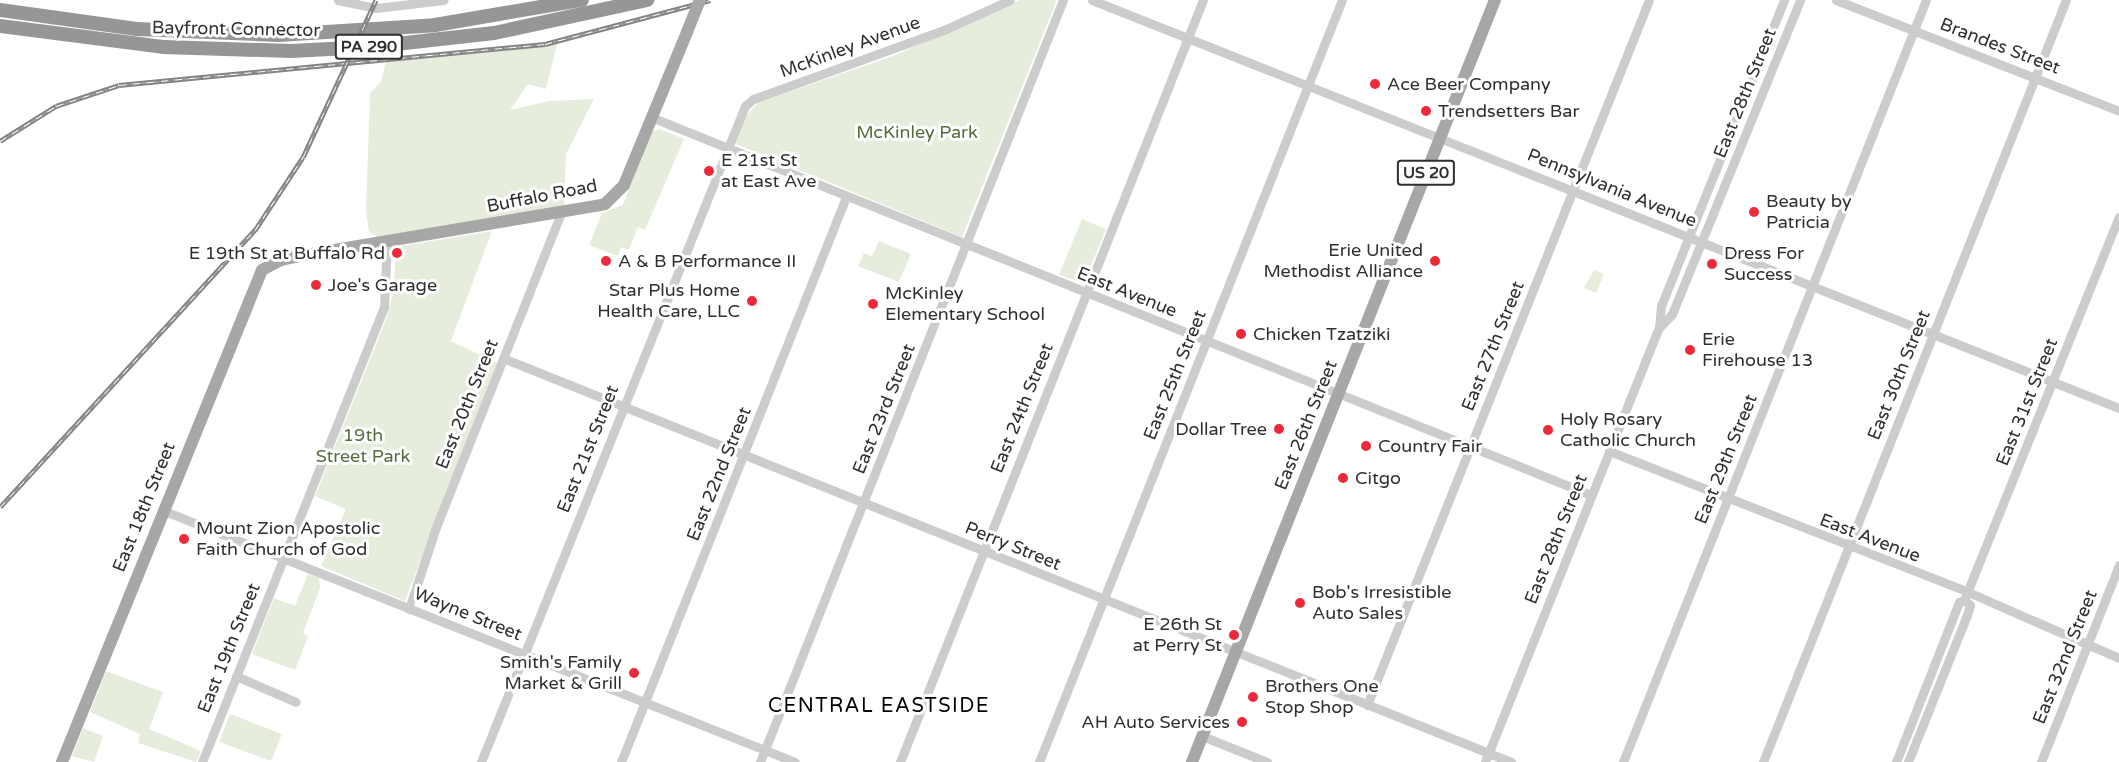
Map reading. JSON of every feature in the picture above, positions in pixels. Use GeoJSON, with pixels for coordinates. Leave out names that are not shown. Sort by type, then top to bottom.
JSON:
{"type":"FeatureCollection","features":[{"type":"Feature","properties":{"kind":"highway","name":"Bayfront Connector"},"geometry":{"type":"LineString","coordinates":[[0,10],[89,23],[230,35],[324,34],[435,25],[582,0]]}},
{"type":"Feature","properties":{"kind":"highway","name":"Bayfront Connector"},"geometry":{"type":"LineString","coordinates":[[0,26],[87,39],[228,50],[369,47],[494,33],[647,0]]}},
{"type":"Feature","properties":{"kind":"main road","name":"Buffalo Road"},"geometry":{"type":"LineString","coordinates":[[264,268],[305,255],[605,204],[616,196],[700,0]]}},
{"type":"Feature","properties":{"kind":"main road","name":"East 26th Street"},"geometry":{"type":"LineString","coordinates":[[1192,762],[1495,0]]}},
{"type":"Feature","properties":{"kind":"main road","name":"East 18th Street"},"geometry":{"type":"LineString","coordinates":[[65,761],[162,510],[255,280],[264,268]]}},
{"type":"Feature","properties":{"kind":"street"},"geometry":{"type":"LineString","coordinates":[[338,0],[349,5],[376,8],[444,0]]}},
{"type":"Feature","properties":{"kind":"street","name":"McKinley Avenue"},"geometry":{"type":"LineString","coordinates":[[725,148],[743,108],[753,99],[873,58],[1010,0]]}},
{"type":"Feature","properties":{"kind":"street","name":"East 23rd Street"},"geometry":{"type":"LineString","coordinates":[[760,762],[1063,0]]}},
{"type":"Feature","properties":{"kind":"street","name":"Pennsylvania Avenue"},"geometry":{"type":"LineString","coordinates":[[1092,0],[2119,408]]}},
{"type":"Feature","properties":{"kind":"street","name":"East 24th Street"},"geometry":{"type":"LineString","coordinates":[[900,762],[1203,0]]}},
{"type":"Feature","properties":{"kind":"street","name":"East 25th Street"},"geometry":{"type":"LineString","coordinates":[[1039,762],[1342,0]]}},
{"type":"Feature","properties":{"kind":"street","name":"East 27th Street"},"geometry":{"type":"LineString","coordinates":[[1367,705],[1648,0]]}},
{"type":"Feature","properties":{"kind":"street","name":"East 28th Street"},"geometry":{"type":"LineString","coordinates":[[1486,758],[1659,328],[1660,306],[1784,0]]}},
{"type":"Feature","properties":{"kind":"street","name":"East 28th Street"},"geometry":{"type":"LineString","coordinates":[[1659,328],[1672,314],[1800,0]]}},
{"type":"Feature","properties":{"kind":"street","name":"Brandes Street"},"geometry":{"type":"LineString","coordinates":[[1836,0],[2119,111]]}},
{"type":"Feature","properties":{"kind":"street","name":"East 29th Street"},"geometry":{"type":"LineString","coordinates":[[1623,762],[1926,0]]}},
{"type":"Feature","properties":{"kind":"street","name":"East 30th Street"},"geometry":{"type":"LineString","coordinates":[[1763,762],[2066,0]]}},
{"type":"Feature","properties":{"kind":"street","name":"East Avenue"},"geometry":{"type":"LineString","coordinates":[[651,117],[1591,495]]}},
{"type":"Feature","properties":{"kind":"street","name":"East 21st Street"},"geometry":{"type":"LineString","coordinates":[[481,762],[725,148]]}},
{"type":"Feature","properties":{"kind":"street","name":"East 22nd Street"},"geometry":{"type":"LineString","coordinates":[[621,762],[846,197]]}},
{"type":"Feature","properties":{"kind":"street","name":"East 20th Street"},"geometry":{"type":"LineString","coordinates":[[409,609],[436,527],[561,213]]}},
{"type":"Feature","properties":{"kind":"street","name":"East 31st Street"},"geometry":{"type":"LineString","coordinates":[[1896,762],[1959,602],[1966,596],[2119,216]]}},
{"type":"Feature","properties":{"kind":"street","name":"East 19th Street"},"geometry":{"type":"LineString","coordinates":[[202,762],[384,307],[387,242]]}},
{"type":"Feature","properties":{"kind":"street","name":"Perry Street"},"geometry":{"type":"LineString","coordinates":[[503,358],[1367,705],[1486,758],[1511,762]]}},
{"type":"Feature","properties":{"kind":"street","name":"East Avenue"},"geometry":{"type":"LineString","coordinates":[[1609,451],[2119,657]]}},
{"type":"Feature","properties":{"kind":"street","name":"Wayne Street"},"geometry":{"type":"LineString","coordinates":[[162,510],[795,762]]}},
{"type":"Feature","properties":{"kind":"street","name":"East 32nd Street"},"geometry":{"type":"LineString","coordinates":[[2041,762],[2119,565]]}},
{"type":"Feature","properties":{"kind":"street","name":"East 31st Street"},"geometry":{"type":"LineString","coordinates":[[1908,762],[1967,615],[1970,605],[1966,596]]}},
{"type":"Feature","properties":{"kind":"street"},"geometry":{"type":"LineString","coordinates":[[236,676],[296,702]]}},
{"type":"Feature","properties":{"kind":"street"},"geometry":{"type":"LineString","coordinates":[[1202,736],[1267,762]]}},
{"type":"Feature","properties":{"kind":"green space","name":"McKinley Park"},"geometry":{"type":"Polygon","coordinates":[[[1020,0],[1056,0],[962,237],[736,144],[745,117],[759,102],[893,56],[1020,0]]]}},
{"type":"Feature","properties":{"kind":"green space"},"geometry":{"type":"Polygon","coordinates":[[[557,44],[546,89],[528,84],[510,110],[549,101],[594,99],[566,154],[564,206],[377,237],[369,232],[366,210],[370,93],[381,82],[386,62],[557,44]]]}},
{"type":"Feature","properties":{"kind":"green space"},"geometry":{"type":"Polygon","coordinates":[[[659,129],[684,139],[645,230],[638,227],[629,250],[621,247],[618,256],[589,245],[602,213],[623,205],[651,132],[659,129]]]}},
{"type":"Feature","properties":{"kind":"green space"},"geometry":{"type":"Polygon","coordinates":[[[1082,219],[1106,229],[1085,280],[1080,282],[1059,275],[1082,219]]]}},
{"type":"Feature","properties":{"kind":"green space","name":"19th Street Park"},"geometry":{"type":"Polygon","coordinates":[[[492,231],[451,341],[497,363],[405,601],[321,566],[346,509],[315,496],[386,320],[394,290],[396,247],[492,231]]]}},
{"type":"Feature","properties":{"kind":"green space"},"geometry":{"type":"Polygon","coordinates":[[[879,241],[911,254],[899,282],[858,266],[864,253],[872,256],[879,241]]]}},
{"type":"Feature","properties":{"kind":"green space"},"geometry":{"type":"Polygon","coordinates":[[[1594,270],[1604,274],[1596,293],[1584,288],[1594,270]]]}},
{"type":"Feature","properties":{"kind":"green space"},"geometry":{"type":"Polygon","coordinates":[[[308,574],[319,578],[320,588],[303,633],[308,637],[295,670],[252,654],[274,598],[295,606],[308,574]]]}},
{"type":"Feature","properties":{"kind":"green space"},"geometry":{"type":"Polygon","coordinates":[[[106,671],[163,692],[149,729],[201,751],[196,762],[138,743],[140,734],[90,712],[106,671]]]}},
{"type":"Feature","properties":{"kind":"green space"},"geometry":{"type":"Polygon","coordinates":[[[230,714],[282,734],[271,761],[219,742],[230,714]]]}},
{"type":"Feature","properties":{"kind":"green space"},"geometry":{"type":"Polygon","coordinates":[[[83,728],[103,736],[94,762],[72,756],[83,728]]]}},
{"type":"Feature","properties":{"kind":"railway"},"geometry":{"type":"LineString","coordinates":[[0,507],[255,230],[303,157],[376,0]]}},
{"type":"Feature","properties":{"kind":"railway"},"geometry":{"type":"LineString","coordinates":[[0,141],[56,106],[119,85],[545,44],[710,0]]}},
{"type":"Feature","properties":{"kind":"place","name":"Ace Beer Company"},"geometry":{"type":"Point","coordinates":[1375,84]}},
{"type":"Feature","properties":{"kind":"place","name":"Trendsetters Bar"},"geometry":{"type":"Point","coordinates":[1426,111]}},
{"type":"Feature","properties":{"kind":"place","name":"E 21st St at East Ave"},"geometry":{"type":"Point","coordinates":[709,171]}},
{"type":"Feature","properties":{"kind":"place","name":"Beauty by Patricia"},"geometry":{"type":"Point","coordinates":[1754,212]}},
{"type":"Feature","properties":{"kind":"place","name":"E 19th St at Buffalo Rd"},"geometry":{"type":"Point","coordinates":[397,253]}},
{"type":"Feature","properties":{"kind":"place","name":"A & B Performance II"},"geometry":{"type":"Point","coordinates":[606,261]}},
{"type":"Feature","properties":{"kind":"place","name":"Erie United Methodist Alliance"},"geometry":{"type":"Point","coordinates":[1435,261]}},
{"type":"Feature","properties":{"kind":"place","name":"Dress For Success"},"geometry":{"type":"Point","coordinates":[1712,264]}},
{"type":"Feature","properties":{"kind":"place","name":"Joe's Garage"},"geometry":{"type":"Point","coordinates":[316,285]}},
{"type":"Feature","properties":{"kind":"place","name":"Star Plus Home Health Care, LLC"},"geometry":{"type":"Point","coordinates":[752,301]}},
{"type":"Feature","properties":{"kind":"place","name":"McKinley Elementary School"},"geometry":{"type":"Point","coordinates":[873,304]}},
{"type":"Feature","properties":{"kind":"place","name":"Chicken Tzatziki"},"geometry":{"type":"Point","coordinates":[1241,334]}},
{"type":"Feature","properties":{"kind":"place","name":"Erie Firehouse 13"},"geometry":{"type":"Point","coordinates":[1690,350]}},
{"type":"Feature","properties":{"kind":"place","name":"Dollar Tree"},"geometry":{"type":"Point","coordinates":[1279,429]}},
{"type":"Feature","properties":{"kind":"place","name":"Holy Rosary Catholic Church"},"geometry":{"type":"Point","coordinates":[1548,430]}},
{"type":"Feature","properties":{"kind":"place","name":"Country Fair"},"geometry":{"type":"Point","coordinates":[1366,446]}},
{"type":"Feature","properties":{"kind":"place","name":"Citgo"},"geometry":{"type":"Point","coordinates":[1343,478]}},
{"type":"Feature","properties":{"kind":"place","name":"Mount Zion Apostolic Faith Church of God"},"geometry":{"type":"Point","coordinates":[184,539]}},
{"type":"Feature","properties":{"kind":"place","name":"Bob's Irresistible Auto Sales"},"geometry":{"type":"Point","coordinates":[1300,603]}},
{"type":"Feature","properties":{"kind":"place","name":"E 26th St at Perry St"},"geometry":{"type":"Point","coordinates":[1234,635]}},
{"type":"Feature","properties":{"kind":"place","name":"Smith's Family Market & Grill"},"geometry":{"type":"Point","coordinates":[634,673]}},
{"type":"Feature","properties":{"kind":"place","name":"Brothers One Stop Shop"},"geometry":{"type":"Point","coordinates":[1253,697]}},
{"type":"Feature","properties":{"kind":"place","name":"AH Auto Services"},"geometry":{"type":"Point","coordinates":[1242,722]}},
{"type":"Feature","properties":{"kind":"district","name":"CENTRAL EASTSIDE"},"geometry":{"type":"Point","coordinates":[879,706]}}]}
